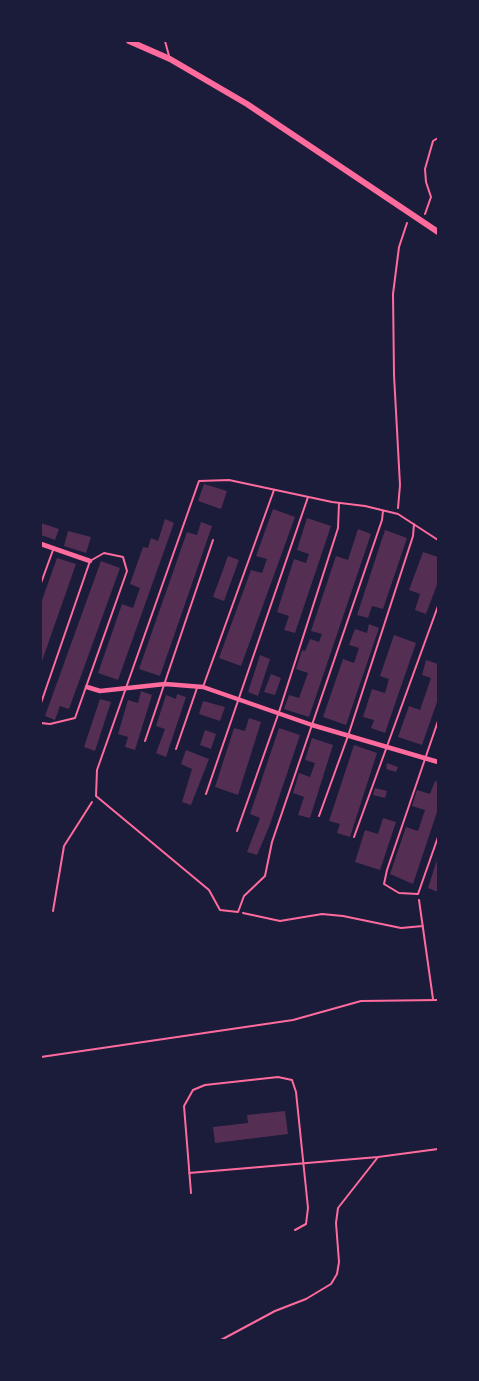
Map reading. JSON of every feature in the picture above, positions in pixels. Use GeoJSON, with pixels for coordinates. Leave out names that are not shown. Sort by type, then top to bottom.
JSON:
{"type":"FeatureCollection","features":[{"type":"Feature","properties":{"kind":"main road"},"geometry":{"type":"LineString","coordinates":[[129,41],[170,59],[247,104],[438,232]]}},
{"type":"Feature","properties":{"kind":"street"},"geometry":{"type":"LineString","coordinates":[[41,544],[90,561]]}},
{"type":"Feature","properties":{"kind":"street"},"geometry":{"type":"LineString","coordinates":[[87,687],[100,691],[165,684],[200,686],[312,725],[385,748],[438,762]]}},
{"type":"Feature","properties":{"kind":"lane"},"geometry":{"type":"LineString","coordinates":[[165,41],[170,59]]}},
{"type":"Feature","properties":{"kind":"lane"},"geometry":{"type":"LineString","coordinates":[[383,511],[382,520],[272,842],[265,876],[244,896],[238,912],[220,910],[209,890],[96,796],[97,770],[186,514],[192,504],[192,496],[199,481],[229,480],[398,514],[438,540]]}},
{"type":"Feature","properties":{"kind":"lane"},"geometry":{"type":"LineString","coordinates":[[176,749],[274,490]]}},
{"type":"Feature","properties":{"kind":"lane"},"geometry":{"type":"LineString","coordinates":[[206,794],[308,497]]}},
{"type":"Feature","properties":{"kind":"lane"},"geometry":{"type":"LineString","coordinates":[[237,832],[279,712],[338,528],[339,503]]}},
{"type":"Feature","properties":{"kind":"lane"},"geometry":{"type":"LineString","coordinates":[[319,816],[348,736],[413,536],[414,524]]}},
{"type":"Feature","properties":{"kind":"lane"},"geometry":{"type":"LineString","coordinates":[[146,741],[213,540]]}},
{"type":"Feature","properties":{"kind":"lane"},"geometry":{"type":"LineString","coordinates":[[41,583],[54,549]]}},
{"type":"Feature","properties":{"kind":"lane"},"geometry":{"type":"LineString","coordinates":[[41,703],[90,561],[104,553],[123,557],[126,571],[75,718],[50,724],[41,723]]}},
{"type":"Feature","properties":{"kind":"lane"},"geometry":{"type":"LineString","coordinates":[[354,837],[438,606]]}},
{"type":"Feature","properties":{"kind":"lane"},"geometry":{"type":"LineString","coordinates":[[438,721],[387,870],[384,884],[399,892],[418,894],[438,837]]}},
{"type":"Feature","properties":{"kind":"lane"},"geometry":{"type":"LineString","coordinates":[[191,1193],[184,1106],[193,1090],[205,1084],[278,1077],[292,1080],[296,1092],[308,1208],[306,1224],[295,1230]]}},
{"type":"Feature","properties":{"kind":"lane"},"geometry":{"type":"LineString","coordinates":[[189,1173],[304,1162],[378,1158],[438,1149]]}},
{"type":"Feature","properties":{"kind":"lane"},"geometry":{"type":"LineString","coordinates":[[221,1340],[275,1311],[306,1299],[331,1284],[337,1274],[339,1262],[336,1223],[338,1208],[378,1158]]}},
{"type":"Feature","properties":{"kind":"path"},"geometry":{"type":"LineString","coordinates":[[423,221],[431,197],[426,182],[425,169],[433,141],[438,138]]}},
{"type":"Feature","properties":{"kind":"path"},"geometry":{"type":"LineString","coordinates":[[398,514],[400,485],[394,375],[393,294],[399,248],[405,226],[414,215]]}},
{"type":"Feature","properties":{"kind":"path"},"geometry":{"type":"LineString","coordinates":[[53,912],[64,846],[96,796]]}},
{"type":"Feature","properties":{"kind":"path"},"geometry":{"type":"LineString","coordinates":[[418,894],[433,999]]}},
{"type":"Feature","properties":{"kind":"path"},"geometry":{"type":"LineString","coordinates":[[238,912],[280,921],[322,914],[401,928],[423,926]]}},
{"type":"Feature","properties":{"kind":"path"},"geometry":{"type":"LineString","coordinates":[[41,1057],[293,1020],[361,1001],[438,1000]]}},
{"type":"Feature","properties":{"kind":"building"},"geometry":{"type":"Polygon","coordinates":[[[204,484],[227,491],[221,509],[198,501],[204,484]]]}},
{"type":"Feature","properties":{"kind":"building"},"geometry":{"type":"Polygon","coordinates":[[[273,509],[295,517],[241,666],[219,658],[251,570],[262,573],[267,559],[256,556],[273,509]]]}},
{"type":"Feature","properties":{"kind":"building"},"geometry":{"type":"Polygon","coordinates":[[[307,518],[331,526],[295,633],[284,630],[289,616],[277,612],[294,559],[306,563],[309,554],[297,550],[307,518]]]}},
{"type":"Feature","properties":{"kind":"building"},"geometry":{"type":"Polygon","coordinates":[[[165,519],[174,523],[118,680],[98,673],[122,604],[133,608],[140,588],[130,584],[143,547],[148,548],[151,538],[158,541],[165,519]]]}},
{"type":"Feature","properties":{"kind":"building"},"geometry":{"type":"Polygon","coordinates":[[[201,522],[212,526],[160,676],[139,669],[187,532],[197,535],[201,522]]]}},
{"type":"Feature","properties":{"kind":"building"},"geometry":{"type":"Polygon","coordinates":[[[41,523],[59,529],[55,540],[41,535],[41,523]]]}},
{"type":"Feature","properties":{"kind":"building"},"geometry":{"type":"Polygon","coordinates":[[[358,529],[371,534],[309,717],[284,709],[289,695],[299,698],[308,673],[296,669],[302,650],[305,651],[310,639],[319,642],[322,634],[311,631],[336,556],[348,560],[358,529]]]}},
{"type":"Feature","properties":{"kind":"building"},"geometry":{"type":"Polygon","coordinates":[[[385,530],[407,538],[383,609],[372,606],[368,618],[357,615],[385,530]]]}},
{"type":"Feature","properties":{"kind":"building"},"geometry":{"type":"Polygon","coordinates":[[[68,531],[91,537],[86,553],[64,546],[68,531]]]}},
{"type":"Feature","properties":{"kind":"building"},"geometry":{"type":"Polygon","coordinates":[[[423,552],[438,557],[438,582],[426,614],[415,610],[420,594],[409,590],[423,552]]]}},
{"type":"Feature","properties":{"kind":"building"},"geometry":{"type":"Polygon","coordinates":[[[228,556],[239,560],[224,601],[213,597],[228,556]]]}},
{"type":"Feature","properties":{"kind":"building"},"geometry":{"type":"Polygon","coordinates":[[[57,558],[76,564],[42,661],[41,603],[57,558]]]}},
{"type":"Feature","properties":{"kind":"building"},"geometry":{"type":"Polygon","coordinates":[[[101,561],[120,568],[69,709],[60,706],[55,720],[45,716],[101,561]]]}},
{"type":"Feature","properties":{"kind":"building"},"geometry":{"type":"Polygon","coordinates":[[[369,624],[379,628],[346,725],[323,717],[343,659],[354,663],[359,648],[349,645],[355,629],[367,633],[369,624]]]}},
{"type":"Feature","properties":{"kind":"building"},"geometry":{"type":"Polygon","coordinates":[[[394,635],[416,643],[385,733],[371,728],[374,720],[363,717],[372,689],[385,693],[389,679],[380,676],[394,635]]]}},
{"type":"Feature","properties":{"kind":"building"},"geometry":{"type":"Polygon","coordinates":[[[260,655],[270,659],[258,696],[248,692],[260,655]]]}},
{"type":"Feature","properties":{"kind":"building"},"geometry":{"type":"Polygon","coordinates":[[[426,660],[438,664],[438,699],[422,745],[398,737],[409,706],[420,710],[431,678],[422,675],[426,660]]]}},
{"type":"Feature","properties":{"kind":"building"},"geometry":{"type":"Polygon","coordinates":[[[271,674],[281,678],[275,695],[264,692],[271,674]]]}},
{"type":"Feature","properties":{"kind":"building"},"geometry":{"type":"Polygon","coordinates":[[[141,691],[152,695],[135,750],[125,747],[128,737],[118,734],[128,700],[138,703],[141,691]]]}},
{"type":"Feature","properties":{"kind":"building"},"geometry":{"type":"Polygon","coordinates":[[[177,694],[186,697],[166,757],[156,753],[165,729],[156,726],[166,695],[176,699],[177,694]]]}},
{"type":"Feature","properties":{"kind":"building"},"geometry":{"type":"Polygon","coordinates":[[[100,699],[111,702],[95,751],[84,747],[100,699]]]}},
{"type":"Feature","properties":{"kind":"building"},"geometry":{"type":"Polygon","coordinates":[[[203,701],[225,707],[220,721],[199,714],[203,701]]]}},
{"type":"Feature","properties":{"kind":"building"},"geometry":{"type":"Polygon","coordinates":[[[249,718],[261,722],[238,795],[215,787],[234,728],[245,731],[249,718]]]}},
{"type":"Feature","properties":{"kind":"building"},"geometry":{"type":"Polygon","coordinates":[[[279,728],[300,735],[269,827],[257,855],[247,852],[260,818],[250,814],[279,728]]]}},
{"type":"Feature","properties":{"kind":"building"},"geometry":{"type":"Polygon","coordinates":[[[205,730],[216,734],[211,749],[200,745],[205,730]]]}},
{"type":"Feature","properties":{"kind":"building"},"geometry":{"type":"Polygon","coordinates":[[[312,738],[333,745],[310,818],[298,815],[304,797],[293,793],[299,773],[310,777],[315,763],[305,760],[312,738]]]}},
{"type":"Feature","properties":{"kind":"building"},"geometry":{"type":"Polygon","coordinates":[[[354,745],[377,753],[350,837],[337,833],[340,824],[329,821],[354,745]]]}},
{"type":"Feature","properties":{"kind":"building"},"geometry":{"type":"Polygon","coordinates":[[[186,750],[209,759],[191,805],[182,802],[192,769],[181,764],[186,750]]]}},
{"type":"Feature","properties":{"kind":"building"},"geometry":{"type":"Polygon","coordinates":[[[387,763],[398,767],[396,772],[386,769],[387,763]]]}},
{"type":"Feature","properties":{"kind":"building"},"geometry":{"type":"Polygon","coordinates":[[[435,781],[438,782],[438,809],[413,884],[390,874],[406,827],[418,831],[425,810],[412,806],[417,790],[430,794],[435,781]]]}},
{"type":"Feature","properties":{"kind":"building"},"geometry":{"type":"Polygon","coordinates":[[[375,788],[387,791],[385,798],[373,795],[375,788]]]}},
{"type":"Feature","properties":{"kind":"building"},"geometry":{"type":"Polygon","coordinates":[[[383,818],[396,822],[380,870],[355,862],[365,830],[378,834],[383,818]]]}},
{"type":"Feature","properties":{"kind":"building"},"geometry":{"type":"Polygon","coordinates":[[[438,860],[438,892],[428,888],[438,860]]]}},
{"type":"Feature","properties":{"kind":"building"},"geometry":{"type":"Polygon","coordinates":[[[285,1111],[288,1134],[215,1143],[213,1127],[248,1123],[247,1115],[285,1111]]]}}]}
